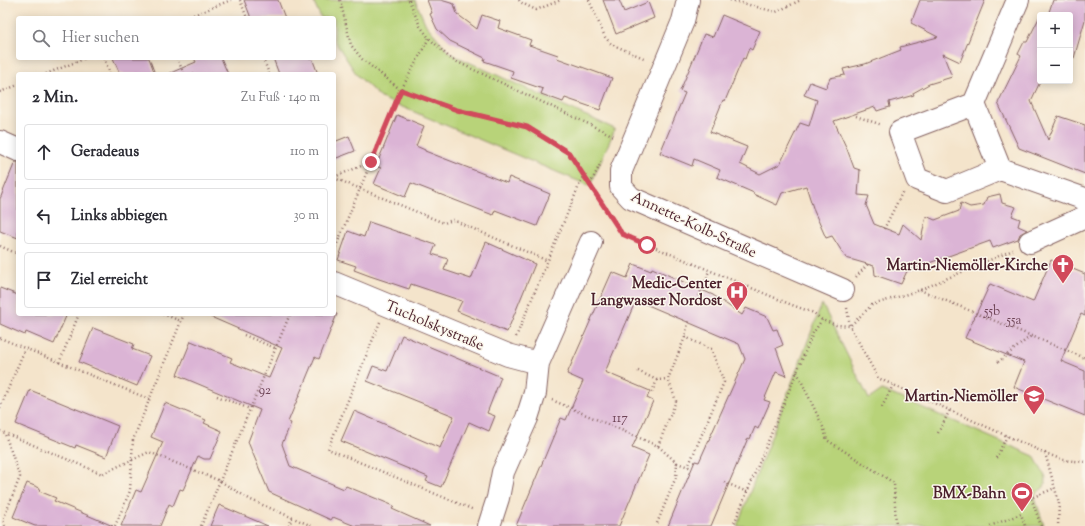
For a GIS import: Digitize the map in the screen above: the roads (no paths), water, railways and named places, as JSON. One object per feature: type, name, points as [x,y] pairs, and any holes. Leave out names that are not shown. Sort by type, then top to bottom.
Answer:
[{"type":"street","name":"Annette-Kolb-Straße","points":[[688,0],[683,21],[663,66],[621,171],[621,187],[631,198],[843,290]]},
{"type":"street","points":[[1000,169],[974,104],[1018,0]]},
{"type":"street","points":[[974,104],[900,132],[917,179],[947,191],[1000,169],[1085,199]]},
{"type":"street","points":[[0,142],[16,149]]},
{"type":"street","points":[[1030,242],[1085,217]]},
{"type":"street","points":[[491,522],[503,472],[527,418],[535,393],[538,363],[591,242]]},
{"type":"street","name":"Tucholskystraße","points":[[336,284],[508,355],[538,363]]},
{"type":"place","name":"Martin-Niemöller-Kirche","points":[[1063,284]]},
{"type":"place","name":"Medic-Center Langwasser Nordost","points":[[737,312]]},
{"type":"place","name":"Martin-Niemöller","points":[[1034,416]]},
{"type":"place","name":"BMX-Bahn","points":[[1022,512]]}]
